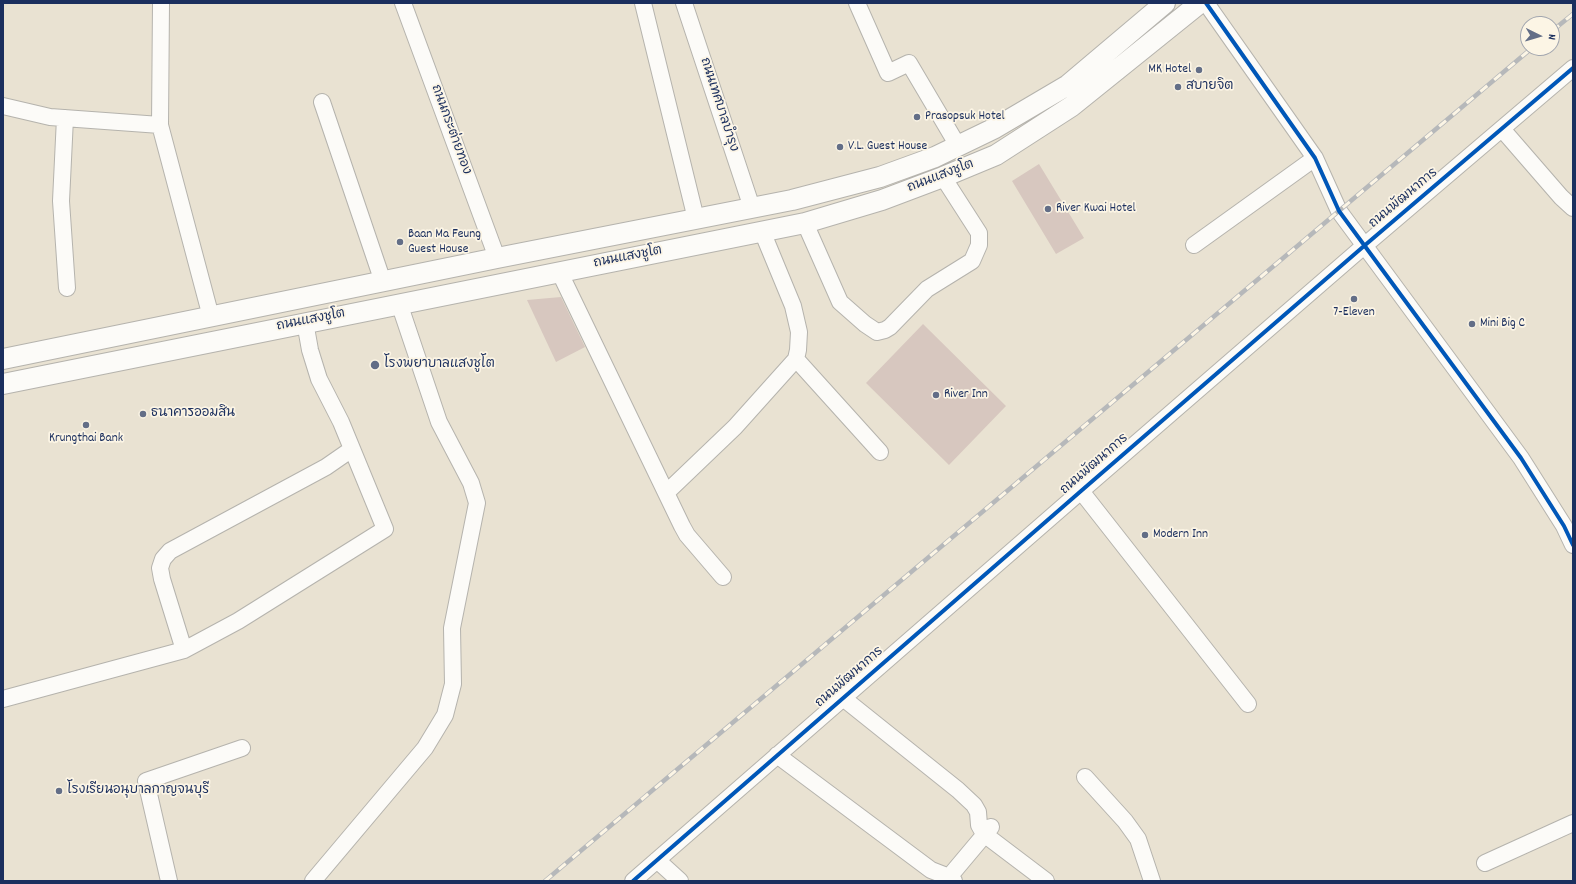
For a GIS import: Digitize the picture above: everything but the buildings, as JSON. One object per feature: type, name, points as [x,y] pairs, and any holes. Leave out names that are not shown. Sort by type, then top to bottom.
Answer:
[{"type":"main road","name":"ถนนแสงชูโต","points":[[3,359],[497,258],[792,200],[880,177],[935,157],[995,128],[1068,85],[1165,3]]},
{"type":"main road","name":"ถนนแสงชูโต","points":[[3,384],[399,303],[805,223],[882,200],[996,155],[1072,106],[1200,3]]},
{"type":"main road","points":[[935,157],[943,177]]},
{"type":"street","points":[[161,3],[160,126],[211,317]]},
{"type":"street","name":"ถนนกระต่ายทอง","points":[[402,3],[497,258]]},
{"type":"street","points":[[643,3],[696,219]]},
{"type":"street","name":"ถนนเทศบาลบำรุง","points":[[684,3],[752,208]]},
{"type":"street","points":[[856,3],[888,73],[909,63],[958,146]]},
{"type":"street","points":[[1206,3],[1315,158],[1339,211],[1569,521],[1573,545]]},
{"type":"street","name":"ถนนพัฒนาการ","points":[[633,881],[1364,246],[1573,68]]},
{"type":"street","points":[[322,102],[383,282]]},
{"type":"street","points":[[3,106],[50,117],[160,126]]},
{"type":"street","points":[[65,118],[61,201],[66,288]]},
{"type":"street","points":[[1502,129],[1561,197],[1573,208]]},
{"type":"street","points":[[1194,245],[1315,158]]},
{"type":"street","points":[[805,223],[840,302],[865,324],[877,332],[885,330],[890,327],[927,289],[972,261],[979,245],[979,233],[943,177]]},
{"type":"street","points":[[666,493],[735,427],[796,359],[799,332],[793,306],[762,231]]},
{"type":"street","points":[[559,272],[666,493],[688,535],[723,577]]},
{"type":"street","points":[[313,881],[426,748],[445,714],[453,684],[452,628],[477,503],[471,484],[439,422],[399,303]]},
{"type":"street","points":[[3,699],[184,650],[238,621],[385,530],[341,422],[319,379],[310,350],[305,322]]},
{"type":"street","points":[[796,359],[880,452]]},
{"type":"street","points":[[184,650],[162,579],[160,568],[163,559],[170,551],[326,467],[352,449]]},
{"type":"street","points":[[1081,491],[1248,704]]},
{"type":"street","points":[[843,698],[958,790],[974,805],[978,812],[979,825],[1046,881]]},
{"type":"street","points":[[169,881],[146,781],[242,748]]},
{"type":"street","points":[[777,755],[926,876],[951,879],[987,831]]},
{"type":"street","points":[[1085,777],[1125,821],[1138,839],[1147,878]]},
{"type":"street","points":[[1485,863],[1573,823]]},
{"type":"street","points":[[658,860],[680,881]]},
{"type":"railway","points":[[1560,25],[1573,14]]},
{"type":"railway","points":[[545,881],[1523,56]]},
{"type":"cycle path","points":[[1206,3],[1315,158],[1339,211],[1521,458],[1564,526],[1573,545]]},
{"type":"cycle path","points":[[633,881],[1364,246],[1573,68]]},
{"type":"place","name":"MK Hotel","points":[[1199,70]]},
{"type":"place","name":"สบายจิต","points":[[1178,87]]},
{"type":"place","name":"Prasopsuk Hotel","points":[[917,117]]},
{"type":"place","name":"V.L. Guest House","points":[[840,147]]},
{"type":"place","name":"River Kwai Hotel","points":[[1048,209]]},
{"type":"place","name":"Baan Ma Feung Guest House","points":[[400,242]]},
{"type":"place","name":"7-Eleven","points":[[1354,299]]},
{"type":"place","name":"Mini Big C","points":[[1472,324]]},
{"type":"place","name":"โรงพยาบาลแสงชูโต","points":[[375,365]]},
{"type":"place","name":"River Inn","points":[[936,395]]},
{"type":"place","name":"ธนาคารออมสิน","points":[[143,414]]},
{"type":"place","name":"Krungthai Bank","points":[[86,425]]},
{"type":"place","name":"Modern Inn","points":[[1145,535]]},
{"type":"place","name":"โรงเรียนอนุบาลกาญจนบุรี","points":[[59,791]]}]
